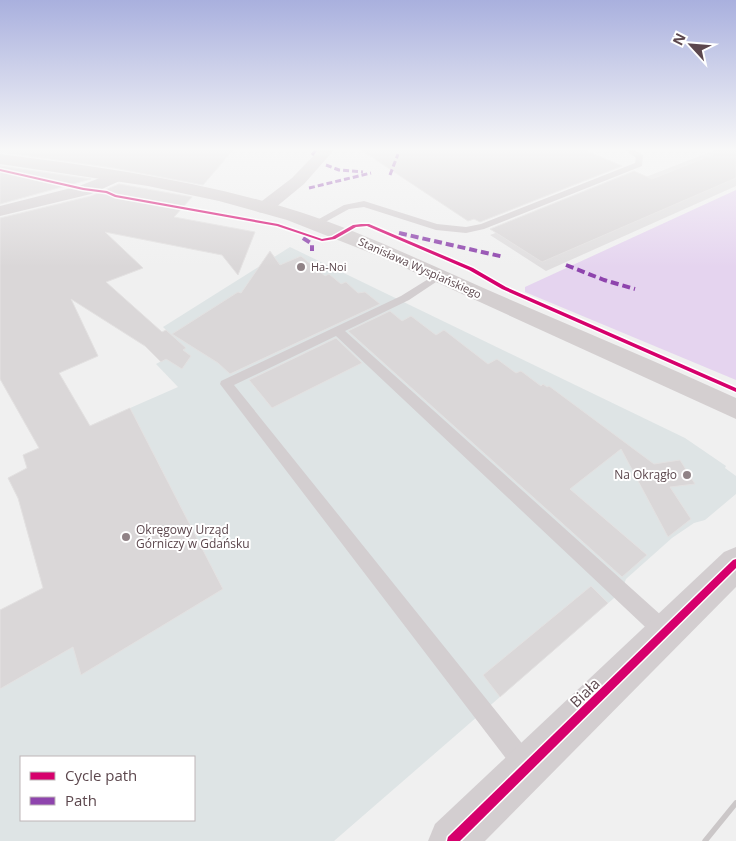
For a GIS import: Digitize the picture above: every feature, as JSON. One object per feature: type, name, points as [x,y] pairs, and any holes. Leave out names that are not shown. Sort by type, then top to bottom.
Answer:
[{"type":"main road","name":"Stanisława Wyspiańskiego","points":[[187,189],[264,208],[315,224],[438,276],[736,410]]},
{"type":"street","points":[[0,212],[87,189]]},
{"type":"street","points":[[264,208],[288,189]]},
{"type":"street","name":"Biała","points":[[452,841],[736,563]]},
{"type":"lane","points":[[315,224],[347,208],[364,204],[436,227],[466,230],[484,226],[576,189]]},
{"type":"lane","points":[[438,276],[406,298],[226,384],[527,767]]},
{"type":"lane","points":[[338,331],[665,632]]},
{"type":"shaded area","points":[[614,189],[729,189],[546,271],[490,235]]},
{"type":"shaded area","points":[[736,190],[736,380],[525,292],[525,287]]},
{"type":"shaded area","points":[[290,247],[685,438],[726,466],[725,468],[736,476],[736,494],[705,520],[694,523],[672,538],[626,579],[621,592],[334,841],[0,841],[0,610],[43,588],[24,520],[40,512],[23,509],[8,478],[28,470],[23,455],[178,387],[156,364],[185,348],[163,327]]},
{"type":"building","points":[[0,189],[54,189],[0,204]]},
{"type":"building","points":[[107,189],[148,189],[192,197],[174,217],[255,232],[238,275],[222,255],[105,232],[143,268],[106,282],[162,332],[166,330],[186,348],[183,350],[191,356],[182,369],[166,359],[161,362],[145,346],[71,299],[98,356],[59,373],[90,426],[130,408],[223,589],[81,675],[73,647],[0,689],[0,610],[43,588],[18,498],[8,478],[27,468],[23,455],[39,448],[0,379],[0,218],[91,196]]},
{"type":"building","points":[[420,189],[563,189],[480,222],[474,219],[468,221]]},
{"type":"building","points":[[589,189],[710,189],[542,262],[490,229]]},
{"type":"building","points":[[270,251],[280,265],[301,256],[325,276],[329,274],[341,284],[346,282],[358,293],[365,292],[380,304],[230,374],[218,363],[172,334],[238,292],[241,293]]},
{"type":"building","points":[[390,311],[402,321],[411,316],[436,335],[444,330],[488,364],[497,359],[516,373],[521,371],[541,386],[543,384],[547,387],[549,386],[654,464],[680,460],[695,484],[670,487],[691,519],[668,537],[621,449],[570,489],[647,555],[622,577],[348,331]]},
{"type":"building","points":[[336,338],[362,363],[272,408],[249,380]]},
{"type":"building","points":[[591,586],[608,603],[500,697],[483,675]]},
{"type":"railway","points":[[705,841],[736,803]]},
{"type":"marked path","points":[[399,233],[504,257]]},
{"type":"marked path","points":[[303,238],[312,244],[312,251]]},
{"type":"marked path","points":[[566,265],[604,280],[635,289]]},
{"type":"cycle path","points":[[90,189],[107,192],[115,196],[278,225],[322,240],[333,238],[354,226],[368,225],[471,269],[504,288],[736,390]]},
{"type":"cycle path","points":[[452,841],[736,563]]},
{"type":"place","name":"Ha-Noi","points":[[301,267]]},
{"type":"place","name":"Na Okrągło","points":[[687,475]]},
{"type":"place","name":"Okręgowy Urząd Górniczy w Gdańsku","points":[[126,537]]}]
